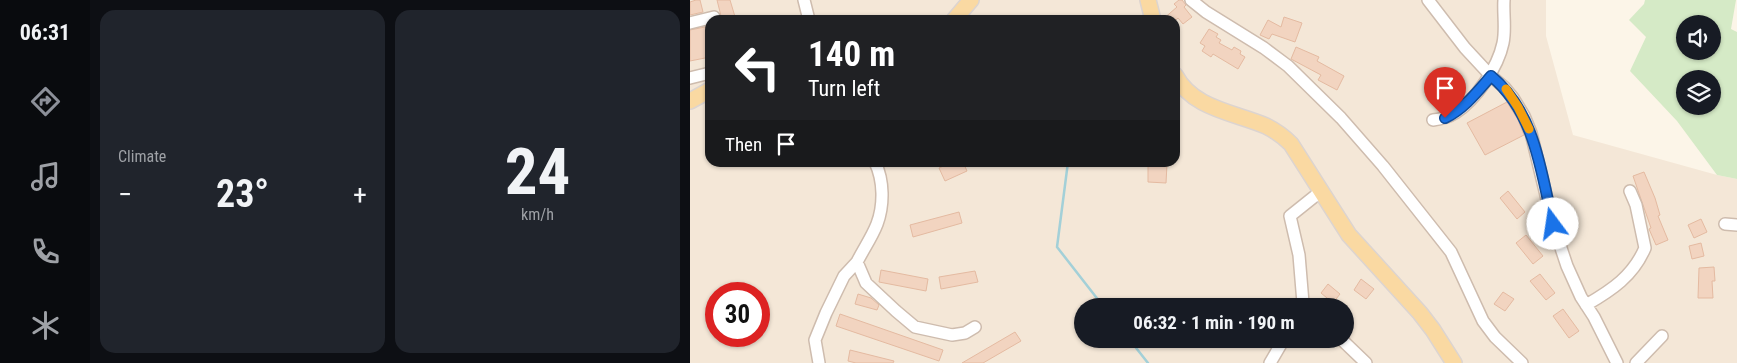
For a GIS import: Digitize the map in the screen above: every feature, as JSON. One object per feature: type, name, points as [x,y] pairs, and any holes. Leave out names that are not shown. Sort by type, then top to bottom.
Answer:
[{"type":"main road","points":[[958,15],[971,0]]},
{"type":"main road","points":[[1148,0],[1152,15]]},
{"type":"main road","points":[[1180,83],[1184,89],[1206,104],[1267,127],[1282,135],[1292,144],[1348,235],[1420,313],[1434,330],[1454,363]]},
{"type":"main road","points":[[690,100],[705,92]]},
{"type":"street","points":[[804,0],[808,15]]},
{"type":"street","points":[[1191,0],[1288,66],[1341,118],[1383,166],[1451,252],[1483,321],[1522,363]]},
{"type":"street","points":[[1428,0],[1465,48],[1513,98],[1531,133],[1559,244],[1580,297],[1594,316],[1617,363]]},
{"type":"street","points":[[1433,120],[1445,118],[1455,113],[1466,104],[1491,76],[1504,41],[1504,0]]},
{"type":"street","points":[[690,24],[705,20]]},
{"type":"street","points":[[690,78],[705,74]]},
{"type":"street","points":[[819,363],[815,340],[826,313],[844,276],[857,262],[877,224],[882,192],[877,167]]},
{"type":"street","points":[[1586,305],[1611,291],[1632,270],[1645,248],[1636,205],[1630,191]]},
{"type":"street","points":[[1302,298],[1299,255],[1290,216],[1320,192]]},
{"type":"street","points":[[1725,224],[1737,225]]},
{"type":"street","points":[[857,262],[866,283],[915,327],[952,335],[965,333],[975,326]]},
{"type":"street","points":[[1636,363],[1662,336]]},
{"type":"street","points":[[1270,363],[1279,348]]},
{"type":"street","points":[[1350,348],[1366,363]]},
{"type":"shaded area","points":[[690,0],[1546,0],[1546,36],[1573,135],[1737,179],[1737,363],[690,363]]},
{"type":"green space","points":[[1645,0],[1736,0],[1731,29],[1737,32],[1737,179],[1717,175],[1677,121],[1630,71],[1646,37],[1629,20],[1644,4]]},
{"type":"building","points":[[700,0],[703,12],[690,15],[690,2]]},
{"type":"building","points":[[717,0],[730,0],[734,15],[721,15]]},
{"type":"building","points":[[1182,0],[1186,5],[1184,7],[1192,17],[1183,24],[1180,20],[1180,15],[1168,15],[1177,7],[1174,4]]},
{"type":"building","points":[[1284,17],[1302,23],[1295,42],[1272,34],[1269,39],[1260,35],[1268,20],[1281,27]]},
{"type":"building","points":[[705,27],[705,58],[690,61],[690,30]]},
{"type":"building","points":[[1209,29],[1218,34],[1216,37],[1221,40],[1219,43],[1232,50],[1234,47],[1241,51],[1240,54],[1245,57],[1238,69],[1213,54],[1211,57],[1202,51],[1205,46],[1200,43]]},
{"type":"building","points":[[1296,47],[1319,57],[1317,61],[1344,76],[1337,90],[1318,80],[1321,75],[1291,59]]},
{"type":"building","points":[[1507,102],[1518,120],[1524,135],[1485,155],[1467,123]]},
{"type":"building","points":[[965,167],[967,171],[945,181],[939,168]]},
{"type":"building","points":[[1148,167],[1167,167],[1166,183],[1148,182]]},
{"type":"building","points":[[1644,172],[1655,198],[1660,215],[1658,216],[1668,240],[1656,245],[1649,229],[1651,228],[1633,176]]},
{"type":"building","points":[[1508,191],[1525,212],[1517,219],[1500,198]]},
{"type":"building","points":[[959,212],[962,223],[913,237],[910,225]]},
{"type":"building","points":[[1701,219],[1707,232],[1694,238],[1688,225]]},
{"type":"building","points":[[1526,235],[1543,256],[1533,264],[1516,243]]},
{"type":"building","points":[[1701,243],[1704,256],[1692,259],[1689,246]]},
{"type":"building","points":[[1714,267],[1715,281],[1712,281],[1713,298],[1698,298],[1699,268]]},
{"type":"building","points":[[881,270],[928,279],[926,291],[879,282]]},
{"type":"building","points":[[975,271],[978,282],[941,289],[939,277]]},
{"type":"building","points":[[1540,274],[1555,293],[1546,300],[1530,281]]},
{"type":"building","points":[[1361,279],[1374,289],[1366,299],[1354,290]]},
{"type":"building","points":[[1328,284],[1340,294],[1337,298],[1327,298],[1321,293]]},
{"type":"building","points":[[1503,292],[1514,299],[1505,311],[1494,304]]},
{"type":"building","points":[[858,294],[871,298],[879,305],[877,310],[855,304]]},
{"type":"building","points":[[1563,309],[1579,331],[1569,338],[1553,316]]},
{"type":"building","points":[[840,314],[943,350],[939,361],[836,326]]},
{"type":"building","points":[[1015,332],[1021,341],[983,363],[962,363]]},
{"type":"building","points":[[850,350],[894,361],[893,363],[856,363],[848,361]]},
{"type":"waterway","points":[[1067,167],[1057,247],[1097,298]]},
{"type":"waterway","points":[[1136,348],[1148,363]]},
{"type":"slow traffic","points":[[1506,89],[1524,116],[1529,129]]},
{"type":"route","points":[[1445,118],[1466,104],[1491,76],[1504,87],[1524,116],[1531,133],[1553,224]]}]
